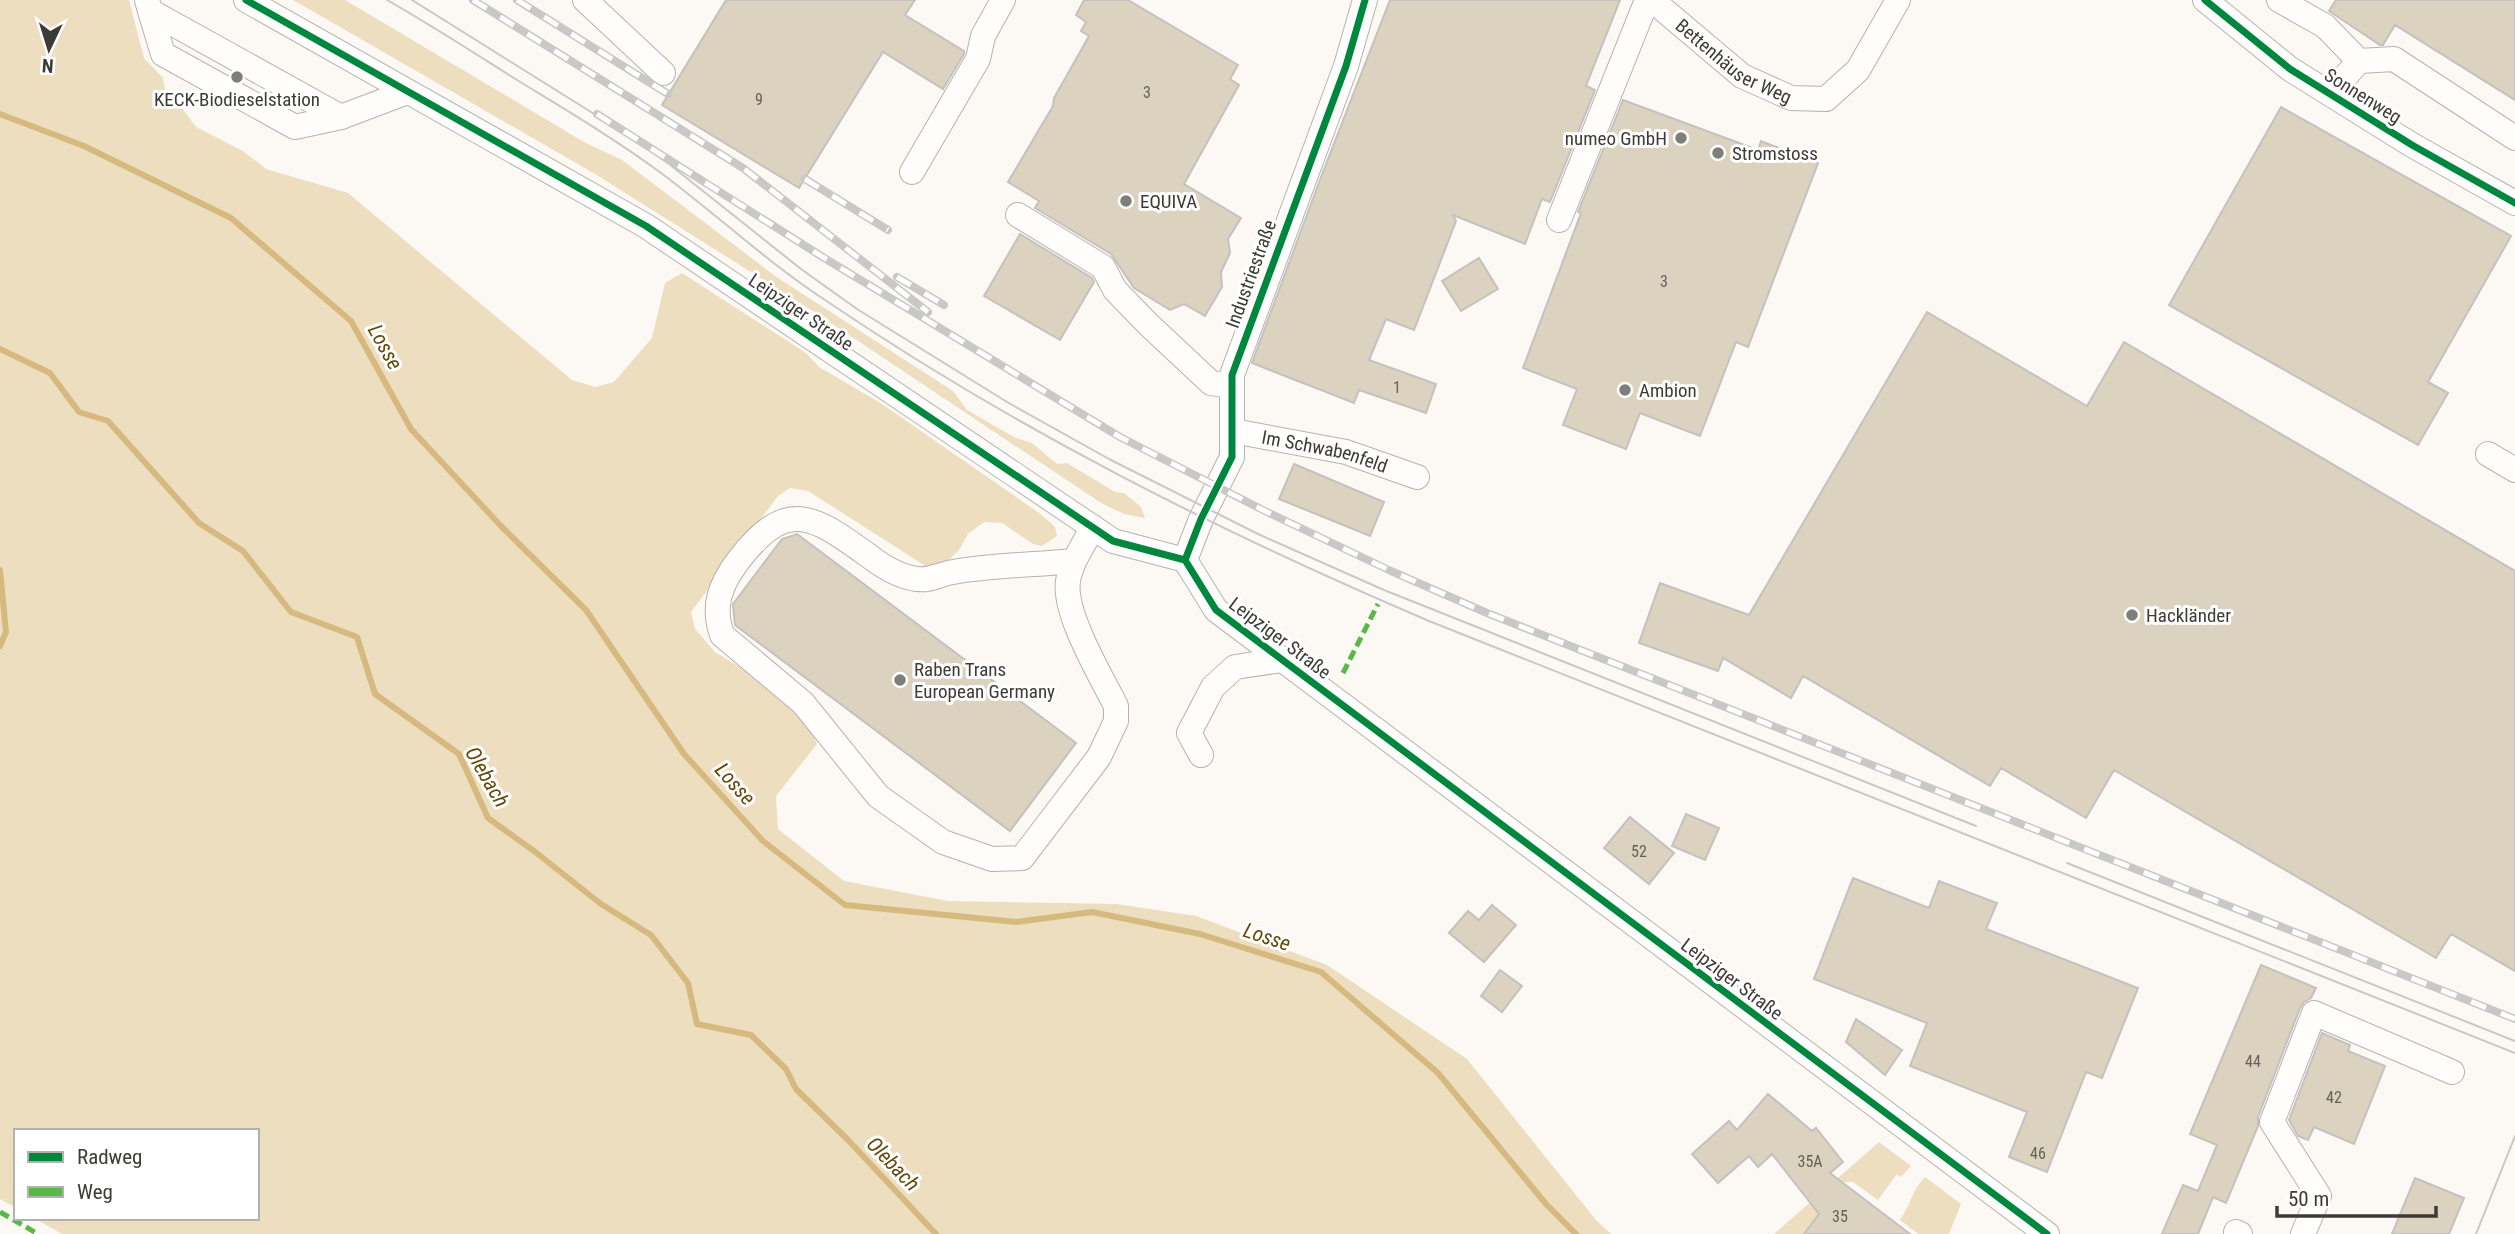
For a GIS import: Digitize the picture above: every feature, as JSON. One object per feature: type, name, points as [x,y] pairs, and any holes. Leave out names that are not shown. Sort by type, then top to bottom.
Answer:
[{"type":"street","name":"Leipziger Straße","points":[[246,0],[646,226],[1113,541],[1185,560],[1216,610],[2047,1234]]},
{"type":"street","points":[[585,0],[663,73]]},
{"type":"street","points":[[912,172],[978,60],[983,36],[1003,0]]},
{"type":"street","name":"Industriestraße","points":[[1185,560],[1201,519],[1232,457],[1232,374],[1346,66],[1365,0]]},
{"type":"street","points":[[1559,220],[1650,0]]},
{"type":"street","name":"Bettenhäuser Weg","points":[[1650,0],[1742,76],[1791,98],[1826,99],[1858,70],[1898,0]]},
{"type":"street","name":"Sonnenweg","points":[[2205,0],[2290,69],[2412,145],[2513,198]]},
{"type":"street","points":[[2279,0],[2325,26],[2359,61]]},
{"type":"street","points":[[149,6],[341,117],[407,92]]},
{"type":"street","points":[[2337,86],[2359,61],[2394,60],[2515,138]]},
{"type":"street","points":[[1018,215],[1103,267],[1115,290],[1147,324],[1211,383],[1232,386]]},
{"type":"street","name":"Im Schwabenfeld","points":[[1233,430],[1346,452],[1417,477]]},
{"type":"street","points":[[2488,454],[2515,470]]},
{"type":"street","points":[[1074,561],[950,572],[930,579],[915,579],[884,567],[836,533],[801,517],[773,524],[747,549],[727,575],[716,601],[717,620],[722,635],[803,703],[878,796],[943,842],[992,859],[1021,858],[1099,757],[1116,721],[1116,706],[1073,617],[1067,594],[1068,578],[1074,561],[1093,527]]},
{"type":"street","points":[[1201,755],[1189,733],[1213,687],[1235,667],[1282,660]]},
{"type":"street","points":[[2303,1234],[2319,1196],[2273,1122],[2314,1013],[2452,1072]]},
{"type":"shaded area","points":[[0,0],[129,0],[144,58],[163,78],[166,95],[175,99],[196,127],[243,151],[266,169],[348,193],[572,380],[595,387],[614,382],[652,338],[665,283],[682,273],[806,353],[819,367],[882,404],[1042,515],[1055,527],[1057,536],[1042,546],[1033,544],[1002,523],[984,522],[968,534],[959,550],[945,564],[927,567],[808,491],[790,488],[778,496],[691,612],[695,629],[715,652],[761,680],[808,723],[817,744],[776,796],[778,829],[844,881],[948,901],[1117,904],[1196,916],[1327,965],[1467,1059],[1596,1220],[1611,1234],[62,1234],[38,1220],[259,1220],[259,1129],[14,1129],[14,1207],[0,1199]]},
{"type":"shaded area","points":[[293,0],[345,0],[584,142],[622,160],[778,278],[953,391],[967,410],[1014,437],[1032,443],[1057,464],[1067,463],[1115,492],[1124,493],[1141,507],[1145,518],[1124,514],[1101,503],[816,313],[595,174]]},
{"type":"shaded area","points":[[1879,1142],[1911,1166],[1901,1177],[1897,1174],[1878,1200],[1853,1182],[1843,1182],[1809,1229],[1815,1234],[1774,1234]]},
{"type":"shaded area","points":[[1925,1177],[1961,1204],[1949,1234],[1918,1234],[1900,1220],[1916,1188]]},
{"type":"building","points":[[726,0],[915,0],[905,15],[964,51],[964,54],[943,89],[883,52],[799,188],[662,105]]},
{"type":"building","points":[[1084,0],[1128,0],[1238,65],[1230,79],[1239,85],[1184,184],[1241,218],[1228,239],[1230,253],[1221,272],[1222,287],[1205,316],[1184,304],[1170,310],[1134,288],[1111,254],[1035,208],[1039,201],[1008,182],[1053,106],[1054,98],[1089,36],[1081,31],[1086,22],[1076,15]]},
{"type":"building","points":[[1390,0],[1620,0],[1586,86],[1595,90],[1550,202],[1542,199],[1525,244],[1453,215],[1456,221],[1414,330],[1386,319],[1369,360],[1436,384],[1426,413],[1359,390],[1354,403],[1252,363]]},
{"type":"building","points":[[2336,0],[2515,0],[2515,100],[2395,25],[2383,45],[2380,45],[2329,11]]},
{"type":"building","points":[[1623,100],[1758,150],[1761,141],[1818,163],[1748,347],[1736,342],[1700,436],[1640,413],[1626,449],[1563,425],[1577,389],[1523,368],[1581,213],[1578,212]]},
{"type":"building","points":[[2281,107],[2511,236],[2428,382],[2448,393],[2418,445],[2169,305]]},
{"type":"building","points":[[1020,234],[1092,278],[1094,282],[1060,340],[984,296]]},
{"type":"building","points":[[1479,258],[1498,289],[1461,311],[1442,281]]},
{"type":"building","name":"Hackländer","points":[[1927,312],[2087,406],[2124,342],[2515,571],[2515,971],[2451,934],[2436,958],[2114,770],[2086,818],[2001,768],[1990,786],[1803,676],[1791,698],[1723,658],[1718,671],[1639,643],[1660,583],[1749,615]]},
{"type":"building","points":[[1294,464],[1384,502],[1370,536],[1279,499]]},
{"type":"building","name":"Raben Trans European Germany","points":[[797,534],[1076,743],[1010,831],[735,625],[733,604],[782,539]]},
{"type":"building","points":[[1686,814],[1719,828],[1705,860],[1672,846]]},
{"type":"building","points":[[1630,817],[1674,853],[1649,884],[1604,848]]},
{"type":"building","points":[[1853,878],[1929,908],[1939,881],[1997,903],[1986,929],[2138,988],[2102,1078],[2086,1072],[2047,1172],[2009,1157],[2027,1112],[1910,1066],[1927,1023],[1814,979]]},
{"type":"building","points":[[1492,905],[1516,925],[1484,962],[1449,933],[1468,911],[1479,920]]},
{"type":"building","points":[[2261,965],[2316,988],[2311,998],[2300,1008],[2258,1117],[2258,1126],[2226,1203],[2213,1197],[2198,1234],[2162,1234],[2183,1185],[2198,1191],[2217,1145],[2190,1134]]},
{"type":"building","points":[[1500,970],[1522,986],[1502,1012],[1481,996]]},
{"type":"building","points":[[1856,1019],[1902,1050],[1885,1075],[1846,1042]]},
{"type":"building","points":[[2322,1033],[2350,1045],[2348,1051],[2385,1066],[2354,1144],[2314,1127],[2308,1140],[2298,1136],[2289,1120]]},
{"type":"building","points":[[1768,1094],[1812,1131],[1816,1128],[1843,1162],[1830,1173],[1910,1234],[1804,1234],[1819,1214],[1772,1154],[1758,1167],[1749,1156],[1718,1183],[1692,1154],[1729,1121],[1737,1130]]},
{"type":"building","points":[[2415,1178],[2464,1198],[2449,1234],[2392,1234]]},
{"type":"waterway","name":"Losse","points":[[0,114],[84,146],[231,218],[351,321],[411,429],[500,525],[586,610],[684,754],[763,841],[845,905],[1016,922],[1092,912],[1200,934],[1321,972],[1438,1073],[1546,1204],[1576,1234]]},
{"type":"waterway","name":"Olebach","points":[[0,349],[50,373],[79,412],[108,421],[199,523],[243,551],[291,612],[357,637],[375,694],[459,754],[488,818],[601,904],[651,935],[688,983],[697,1024],[751,1035],[786,1069],[796,1089],[936,1234]]},
{"type":"waterway","points":[[0,570],[6,632],[0,646]]},
{"type":"tram line","points":[[387,0],[626,148],[804,285],[897,347],[1044,435],[1195,514],[1429,621],[2515,1053]]},
{"type":"tram line","points":[[412,0],[631,137],[857,309],[1007,402],[1109,459],[1258,534],[1384,590],[1976,826]]},
{"type":"tram line","points":[[2067,863],[2515,1041]]},
{"type":"tram line","points":[[2476,1234],[2515,1136]]},
{"type":"railway","points":[[473,0],[743,168],[928,312]]},
{"type":"railway","points":[[517,0],[668,94]]},
{"type":"railway","points":[[597,114],[821,256],[1120,437],[1391,571],[1487,613],[2515,1019]]},
{"type":"railway","points":[[805,179],[888,230]]},
{"type":"railway","points":[[897,277],[944,305]]},
{"type":"marked path","points":[[1343,673],[1378,604]]},
{"type":"marked path","points":[[0,1212],[38,1234]]},
{"type":"cycle path","points":[[246,0],[646,226],[1113,541],[1185,560],[1216,610],[2047,1234]]},
{"type":"cycle path","points":[[1185,560],[1201,519],[1232,457],[1232,375],[1346,66],[1365,0]]},
{"type":"cycle path","points":[[2205,0],[2290,69],[2412,145],[2515,203]]},
{"type":"place","name":"KECK-Biodieselstation","points":[[237,77]]},
{"type":"place","name":"numeo GmbH","points":[[1681,138]]},
{"type":"place","name":"Stromstoss","points":[[1718,153]]},
{"type":"place","name":"EQUIVA","points":[[1126,201]]},
{"type":"place","name":"Ambion","points":[[1625,390]]},
{"type":"place","name":"Hackländer","points":[[2132,615]]},
{"type":"place","name":"Raben Trans European Germany","points":[[900,680]]}]
